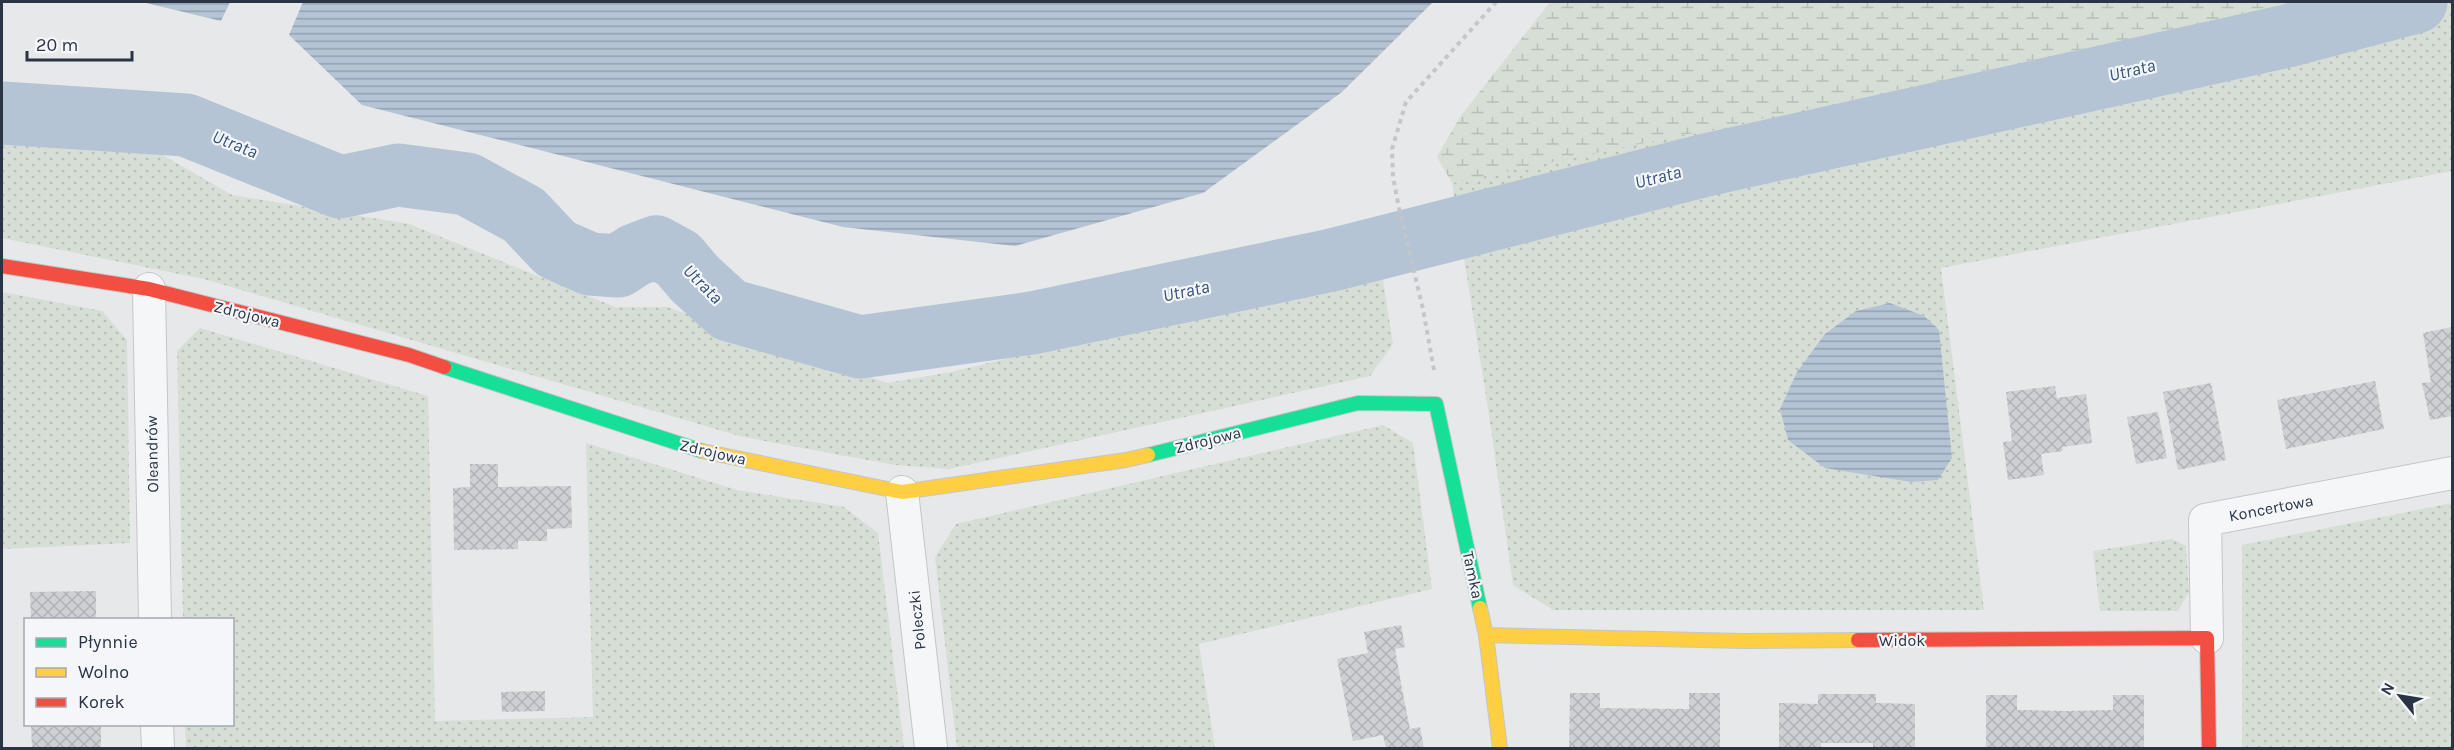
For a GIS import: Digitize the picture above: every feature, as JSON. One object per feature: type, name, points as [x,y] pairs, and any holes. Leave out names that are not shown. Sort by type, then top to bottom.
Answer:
[{"type":"street","name":"Zdrojowa","points":[[2,266],[149,289],[410,355],[693,449],[902,492],[1126,460],[1358,403],[1436,404]]},
{"type":"street","name":"Oleandrów","points":[[149,289],[155,618]]},
{"type":"street","name":"Tamka","points":[[1436,404],[1486,635],[1500,748]]},
{"type":"street","name":"Koncertowa","points":[[2207,638],[2205,520],[2452,473]]},
{"type":"street","name":"Poleczki","points":[[902,492],[931,748]]},
{"type":"street","name":"Widok","points":[[1486,635],[1745,641],[2207,638]]},
{"type":"street","points":[[2207,638],[2209,748]]},
{"type":"street","points":[[157,726],[158,748]]},
{"type":"path","points":[[1436,404],[1433,364],[1393,177],[1392,149],[1406,102],[1497,2]]},
{"type":"green space","points":[[1550,2],[2296,2],[1823,106],[1452,183],[1437,157],[1460,117]]},
{"type":"green space","points":[[2295,2],[2452,2],[2452,171],[1941,268],[1984,610],[1553,610],[1513,585],[1452,183]]},
{"type":"green space","points":[[2,133],[145,145],[232,195],[409,224],[615,307],[667,307],[887,383],[951,372],[1381,268],[1393,344],[1370,376],[949,469],[895,465],[743,437],[204,279],[2,238]]},
{"type":"green space","points":[[2,292],[102,311],[127,340],[130,543],[2,549]]},
{"type":"green space","points":[[200,328],[428,396],[435,721],[593,717],[586,443],[737,490],[844,507],[878,533],[904,748],[186,748],[185,726],[234,726],[234,618],[183,618],[177,351]]},
{"type":"green space","points":[[1383,425],[1413,443],[1432,589],[1199,644],[1215,748],[957,748],[935,557],[956,524]]},
{"type":"green space","points":[[2452,503],[2452,748],[2242,748],[2242,545]]},
{"type":"green space","points":[[2172,539],[2186,546],[2189,592],[2178,611],[2100,611],[2093,551]]},
{"type":"water","points":[[142,2],[230,2],[221,21]]},
{"type":"water","points":[[303,2],[1433,2],[1342,92],[1203,193],[1015,246],[843,227],[362,105],[289,35]]},
{"type":"water","points":[[1890,303],[1924,316],[1939,330],[1952,458],[1938,480],[1911,482],[1825,468],[1788,440],[1780,409],[1797,372],[1825,334],[1856,311]]},
{"type":"building","points":[[2452,327],[2452,416],[2430,420],[2422,383],[2431,382],[2423,333]]},
{"type":"building","points":[[2375,381],[2384,429],[2286,449],[2277,400]]},
{"type":"building","points":[[2211,383],[2226,460],[2178,470],[2163,392]]},
{"type":"building","points":[[2055,386],[2057,398],[2086,394],[2092,443],[2062,447],[2063,451],[2041,454],[2044,475],[2008,480],[2003,442],[2012,441],[2006,392]]},
{"type":"building","points":[[2158,412],[2167,458],[2136,464],[2127,417]]},
{"type":"building","points":[[470,464],[498,464],[498,487],[571,486],[572,528],[547,529],[547,541],[518,541],[518,549],[454,550],[453,488],[470,487]]},
{"type":"building","points":[[96,591],[96,618],[31,618],[30,592]]},
{"type":"building","points":[[1401,625],[1405,647],[1395,649],[1402,689],[1410,729],[1420,727],[1424,748],[1386,748],[1383,735],[1353,741],[1337,659],[1368,653],[1364,632]]},
{"type":"building","points":[[545,691],[545,711],[502,712],[501,692]]},
{"type":"building","points":[[1570,693],[1600,693],[1600,708],[1689,709],[1689,693],[1720,693],[1720,748],[1569,748]]},
{"type":"building","points":[[1818,694],[1876,694],[1876,703],[1915,704],[1915,748],[1873,748],[1873,743],[1821,743],[1821,748],[1779,748],[1779,703],[1818,704]]},
{"type":"building","points":[[1986,695],[2017,695],[2017,710],[2065,711],[2113,710],[2113,695],[2144,695],[2144,748],[1986,748]]},
{"type":"building","points":[[31,726],[101,726],[101,748],[32,748]]},
{"type":"waterway","name":"Utrata","points":[[2,113],[186,125],[340,187],[398,175],[467,184],[524,215],[556,249],[590,264],[618,266],[635,255],[656,247],[678,259],[695,279],[729,310],[860,347],[1032,323],[1332,260],[1706,165],[2287,36],[2416,2]]},
{"type":"traffic: fast","points":[[444,367],[702,451]]},
{"type":"traffic: fast","points":[[1148,455],[1358,403],[1436,404],[1480,608]]},
{"type":"traffic: slow","points":[[702,451],[902,492],[1148,455]]},
{"type":"traffic: slow","points":[[1480,608],[1486,635],[1500,748]]},
{"type":"traffic: slow","points":[[1486,635],[1745,641],[1858,640]]},
{"type":"traffic: jam","points":[[2,266],[149,289],[409,355],[444,367]]},
{"type":"traffic: jam","points":[[1858,640],[2207,638],[2209,748]]}]
